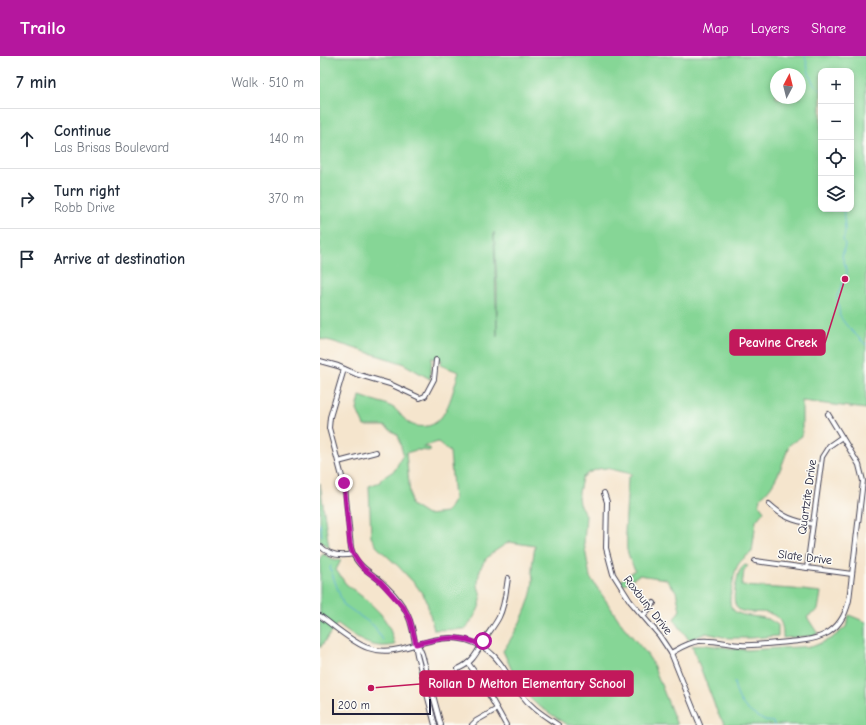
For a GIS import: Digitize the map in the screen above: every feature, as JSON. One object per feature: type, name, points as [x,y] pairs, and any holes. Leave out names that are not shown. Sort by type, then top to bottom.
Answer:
[{"type":"street","points":[[320,361],[390,384],[416,397],[422,398],[425,396],[433,382],[436,360]]},
{"type":"street","points":[[344,369],[329,421],[330,431],[345,488],[353,554],[363,568],[380,581],[404,608],[410,620],[417,655],[435,724]]},
{"type":"street","points":[[671,653],[688,644],[698,641],[749,646],[820,638],[835,628],[843,618],[849,600],[863,481],[859,465],[828,414]]},
{"type":"street","name":"Quartzite Drive","points":[[807,568],[822,457],[829,446],[842,437]]},
{"type":"street","points":[[338,462],[376,452]]},
{"type":"street","name":"Roxbury Drive","points":[[604,493],[607,502],[605,537],[609,562],[615,578],[621,589],[662,639],[671,653],[700,725]]},
{"type":"street","points":[[769,504],[790,519],[813,524]]},
{"type":"street","points":[[320,546],[327,552],[336,555],[345,556],[353,554]]},
{"type":"street","name":"Slate Drive","points":[[755,561],[852,574]]},
{"type":"street","points":[[458,669],[468,663],[476,655],[501,613],[508,578]]},
{"type":"street","points":[[643,616],[654,603]]},
{"type":"street","points":[[320,616],[358,643],[368,648],[388,651],[449,637],[465,639],[481,645],[499,660],[516,688],[526,701],[558,725]]},
{"type":"street","points":[[416,644],[422,654],[441,724],[429,725]]},
{"type":"street","points":[[468,663],[482,682],[506,725]]},
{"type":"street","points":[[472,725],[476,720],[497,709]]},
{"type":"green space","points":[[320,56],[866,56],[866,409],[802,401],[802,436],[789,445],[775,481],[760,498],[759,504],[764,511],[756,521],[752,552],[738,564],[730,596],[733,610],[742,615],[768,619],[778,625],[778,636],[728,638],[706,633],[689,640],[674,619],[680,610],[676,591],[666,579],[639,575],[623,585],[620,581],[635,570],[627,550],[627,539],[625,533],[628,478],[632,474],[606,468],[588,473],[582,478],[578,497],[579,504],[586,515],[584,543],[590,577],[623,626],[652,662],[677,725],[567,725],[536,704],[520,688],[503,651],[518,626],[530,598],[533,580],[532,568],[535,546],[509,542],[490,555],[480,570],[478,586],[481,602],[466,629],[434,630],[426,599],[416,585],[377,547],[371,537],[369,486],[380,482],[381,479],[395,470],[403,454],[398,435],[384,426],[364,426],[357,410],[360,396],[392,407],[410,424],[424,427],[433,424],[440,419],[450,402],[459,372],[440,365],[442,360],[432,358],[430,379],[402,363],[320,339]],"holes":[[[494,232],[497,284],[497,336]],[[438,442],[450,452],[454,499],[446,513],[427,515],[411,505],[406,453],[416,450],[430,451],[430,448],[422,447]]]},
{"type":"green space","points":[[320,483],[329,548],[320,541]]},
{"type":"green space","points":[[323,554],[333,559],[341,560],[336,570],[346,584],[369,602],[380,613],[389,626],[395,645],[378,646],[364,642],[337,624],[320,648],[320,558]]},
{"type":"green space","points":[[745,565],[748,566],[744,570],[742,586],[821,592],[818,610],[807,617],[818,634],[783,638],[781,623],[775,616],[767,613],[742,611],[737,607],[734,599],[736,584],[740,571]]},
{"type":"green space","points":[[849,615],[866,622],[866,725],[725,725],[718,714],[692,646],[706,645],[747,650],[814,646],[832,638],[846,627]]},
{"type":"waterway","points":[[805,56],[811,80],[818,88]]},
{"type":"waterway","points":[[844,212],[845,232],[843,240],[845,244],[842,256],[847,271],[846,277],[837,296],[840,317],[866,345]]},
{"type":"waterway","points":[[320,523],[322,536]]},
{"type":"waterway","points":[[331,566],[330,568],[343,604],[374,626],[383,640]]},
{"type":"waterway","points":[[734,682],[737,695],[743,705],[757,717],[764,721],[773,722],[774,725]]},
{"type":"place","name":"Peavine Creek","points":[[845,279]]},
{"type":"place","name":"Rollan D Melton Elementary School","points":[[371,688]]},
{"type":"route","points":[[344,483],[350,544],[353,554],[363,568],[380,581],[407,612],[416,644],[449,637],[465,639],[481,645],[483,641]]}]
